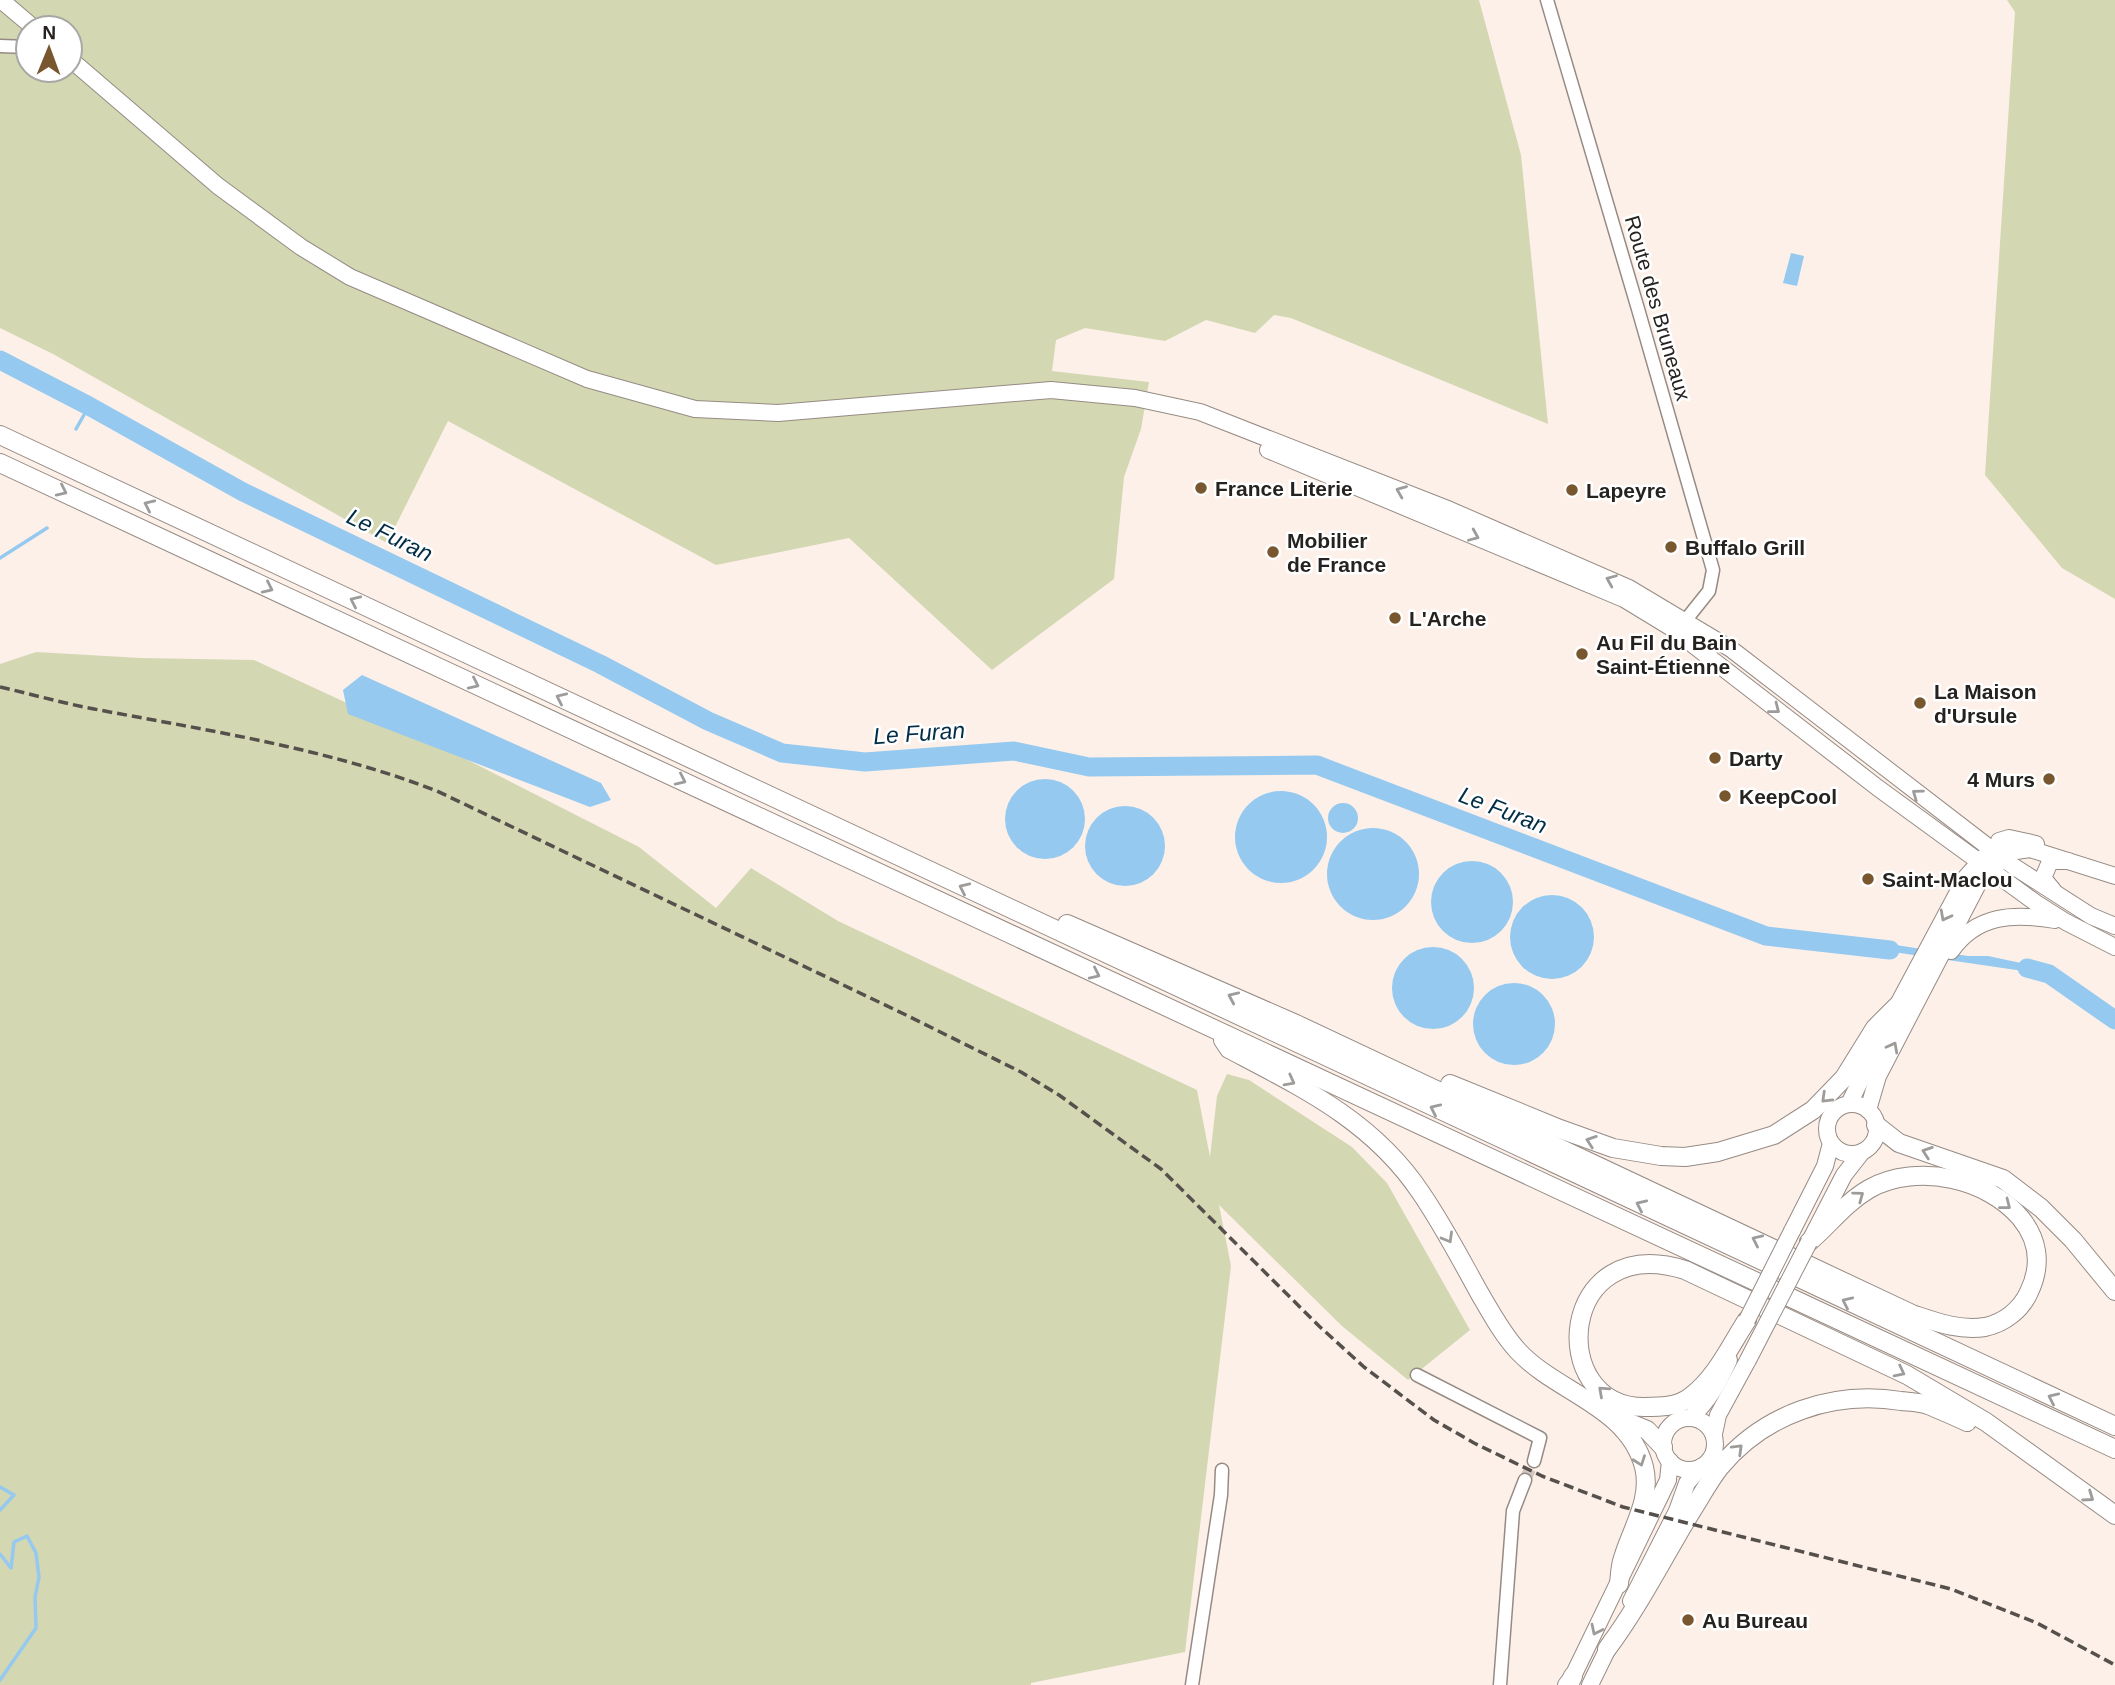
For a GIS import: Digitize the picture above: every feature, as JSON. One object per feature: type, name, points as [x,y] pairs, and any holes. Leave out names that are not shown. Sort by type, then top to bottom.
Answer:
[{"type":"highway","points":[[0,435],[2115,1426]]},
{"type":"highway","points":[[0,463],[2115,1449]]},
{"type":"highway","points":[[1026,917],[1059,920],[1296,1024],[1912,1314],[1965,1328],[2003,1321],[2026,1300],[2037,1266],[2037,1251],[2032,1236],[2023,1220],[2010,1206],[1989,1191],[1968,1182],[1945,1177],[1924,1175],[1905,1178],[1870,1189],[1838,1213],[1809,1242]]},
{"type":"highway","points":[[1296,1024],[1328,1034],[1591,1141],[1632,1153],[1685,1157],[1748,1144],[1794,1124],[1813,1110],[1844,1078],[1875,1028],[1897,1006]]},
{"type":"highway","points":[[1215,1029],[1229,1049],[1307,1090],[1344,1113],[1396,1160],[1421,1192],[1491,1313],[1518,1351],[1548,1377],[1612,1416],[1647,1430],[1667,1454]]},
{"type":"highway","points":[[1872,1118],[1899,1143],[2003,1179],[2041,1208],[2073,1240],[2115,1291]]},
{"type":"highway","points":[[1747,1320],[1708,1382],[1688,1399],[1663,1407],[1634,1407],[1611,1399],[1595,1384],[1584,1366],[1578,1346],[1578,1324],[1586,1300],[1602,1280],[1622,1269],[1644,1264],[1665,1264],[1685,1270],[1907,1375],[1986,1422],[2115,1515]]},
{"type":"highway","points":[[1607,1649],[1630,1618],[1661,1561],[1719,1468],[1754,1434],[1786,1416],[1814,1405],[1846,1399],[1879,1397],[1926,1404],[1982,1428],[2035,1459]]},
{"type":"highway","points":[[1612,1416],[1631,1439],[1644,1467],[1645,1498],[1622,1559],[1619,1584]]},
{"type":"main road","points":[[1,0],[18,14]]},
{"type":"main road","points":[[84,71],[218,187],[301,247],[350,277],[587,379],[695,409],[739,412],[779,413],[1051,390],[1135,398],[1163,404],[1624,599],[1731,649],[2066,922],[2115,947]]},
{"type":"main road","points":[[1677,624],[1747,687],[1936,831],[2091,916],[2115,926]]},
{"type":"main road","points":[[1747,687],[1758,670]]},
{"type":"main road","points":[[1936,831],[1958,858],[1989,859]]},
{"type":"main road","points":[[1849,1104],[1897,1006],[1989,859],[2009,838],[2030,842],[2115,876]]},
{"type":"main road","points":[[1590,1685],[1676,1511],[1687,1483],[1713,1454],[1718,1415],[1844,1175],[1873,1142],[1872,1118],[1878,1076],[1989,859]]},
{"type":"main road","points":[[2058,896],[2043,878],[2044,873],[2053,861],[2074,861]]},
{"type":"main road","points":[[1936,964],[1945,959],[1960,938],[1973,928],[1993,919],[2015,915],[2066,922]]},
{"type":"main road","points":[[1862,1152],[1841,1152],[1831,1143],[1826,1129],[1829,1117],[1849,1104],[1861,1106],[1872,1118]]},
{"type":"main road","points":[[1690,1418],[1703,1406],[1717,1386],[1747,1320],[1825,1166],[1831,1143]]},
{"type":"main road","points":[[1569,1682],[1668,1480],[1666,1431],[1678,1420],[1690,1418],[1705,1423],[1714,1434]]},
{"type":"main road","points":[[1667,1454],[1682,1469],[1701,1467]]},
{"type":"street","name":"Route des Bruneaux","points":[[1546,0],[1713,570],[1709,592],[1677,624]]},
{"type":"street","points":[[1417,1375],[1539,1438],[1534,1461]]},
{"type":"street","points":[[1192,1685],[1221,1495],[1222,1470]]},
{"type":"street","points":[[1500,1685],[1513,1511],[1525,1480]]},
{"type":"green space","points":[[0,0],[1479,0],[1521,155],[1548,424],[1291,318],[1274,315],[1255,333],[1206,320],[1165,341],[1085,328],[1056,340],[1052,371],[1149,382],[1141,429],[1124,477],[1114,579],[992,670],[849,538],[716,565],[448,421],[387,543],[53,354],[0,328]]},
{"type":"green space","points":[[2007,0],[2115,0],[2115,599],[2062,568],[1985,475],[2015,12]]},
{"type":"green space","points":[[36,652],[141,658],[254,660],[444,748],[639,847],[716,908],[751,868],[838,921],[1197,1090],[1210,1157],[1217,1096],[1227,1074],[1249,1080],[1352,1147],[1387,1183],[1470,1330],[1408,1380],[1342,1326],[1219,1205],[1231,1266],[1185,1652],[1031,1685],[0,1685],[0,664]]},
{"type":"water","points":[[1791,253],[1804,256],[1797,286],[1783,283]]},
{"type":"water","points":[[362,675],[601,783],[611,800],[590,807],[348,714],[343,690]]},
{"type":"water","points":[[1045,779],[1060,782],[1073,791],[1082,804],[1085,819],[1082,834],[1073,847],[1060,856],[1045,859],[1030,856],[1017,847],[1008,834],[1005,819],[1008,804],[1017,791],[1030,782]]},
{"type":"water","points":[[1281,791],[1299,795],[1313,805],[1323,819],[1327,837],[1323,855],[1313,869],[1299,879],[1281,883],[1263,879],[1249,869],[1239,855],[1235,837],[1239,819],[1249,805],[1263,795]]},
{"type":"water","points":[[1343,803],[1354,807],[1358,818],[1354,829],[1343,833],[1332,829],[1328,818],[1332,807]]},
{"type":"water","points":[[1125,806],[1140,809],[1153,818],[1162,831],[1165,846],[1162,861],[1153,874],[1140,883],[1125,886],[1110,883],[1097,874],[1088,861],[1085,846],[1088,831],[1097,818],[1110,809]]},
{"type":"water","points":[[1373,828],[1391,831],[1406,841],[1416,856],[1419,874],[1416,892],[1406,907],[1391,917],[1373,920],[1355,917],[1340,907],[1330,892],[1327,874],[1330,856],[1340,841],[1355,831]]},
{"type":"water","points":[[1464,861],[1480,861],[1495,868],[1506,879],[1513,894],[1510,918],[1501,931],[1480,943],[1464,943],[1449,936],[1438,925],[1431,910],[1431,894],[1438,879],[1449,868]]},
{"type":"water","points":[[1552,895],[1568,898],[1582,907],[1591,921],[1594,937],[1591,953],[1582,967],[1568,976],[1552,979],[1536,976],[1522,967],[1513,953],[1510,937],[1513,921],[1522,907],[1536,898]]},
{"type":"water","points":[[1863,940],[1968,956],[1988,956],[2051,971],[2048,977],[2030,972],[1866,948]]},
{"type":"water","points":[[1433,947],[1449,950],[1462,959],[1471,972],[1474,988],[1471,1004],[1462,1017],[1449,1026],[1433,1029],[1417,1026],[1404,1017],[1395,1004],[1392,988],[1395,972],[1404,959],[1417,950]]},
{"type":"water","points":[[1514,983],[1530,986],[1543,995],[1552,1008],[1555,1024],[1552,1040],[1543,1053],[1530,1062],[1514,1065],[1498,1062],[1485,1053],[1476,1040],[1473,1024],[1476,1008],[1485,995],[1498,986]]},
{"type":"waterway","name":"Le Furan","points":[[0,360],[243,492],[600,664],[708,721],[782,753],[865,762],[1014,751],[1089,767],[1317,765],[1766,936],[1890,950]]},
{"type":"waterway","points":[[76,429],[89,406]]},
{"type":"waterway","points":[[0,558],[47,528]]},
{"type":"waterway","name":"Le Furan","points":[[2027,968],[2049,974],[2115,1020]]},
{"type":"waterway","points":[[0,1487],[14,1495],[0,1510]]},
{"type":"waterway","points":[[0,1554],[11,1568],[14,1542],[27,1536],[36,1553],[39,1577],[35,1597],[36,1628],[0,1680]]},
{"type":"tunnel","points":[[1525,1480],[1534,1461]]},
{"type":"railway","points":[[0,687],[82,707],[310,752],[353,763],[437,791],[906,1015],[1021,1072],[1059,1095],[1161,1169],[1364,1367],[1434,1420],[1474,1443],[1542,1476],[1623,1507],[1951,1589],[2037,1623],[2115,1665]]},
{"type":"place","name":"France Literie","points":[[1201,488]]},
{"type":"place","name":"Lapeyre","points":[[1572,490]]},
{"type":"place","name":"Buffalo Grill","points":[[1671,547]]},
{"type":"place","name":"Mobilier de France","points":[[1273,552]]},
{"type":"place","name":"L'Arche","points":[[1395,618]]},
{"type":"place","name":"Au Fil du Bain Saint-Étienne","points":[[1582,654]]},
{"type":"place","name":"La Maison d'Ursule","points":[[1920,703]]},
{"type":"place","name":"Darty","points":[[1715,758]]},
{"type":"place","name":"4 Murs","points":[[2049,779]]},
{"type":"place","name":"KeepCool","points":[[1725,796]]},
{"type":"place","name":"Saint-Maclou","points":[[1868,879]]},
{"type":"place","name":"Au Bureau","points":[[1688,1620]]}]
